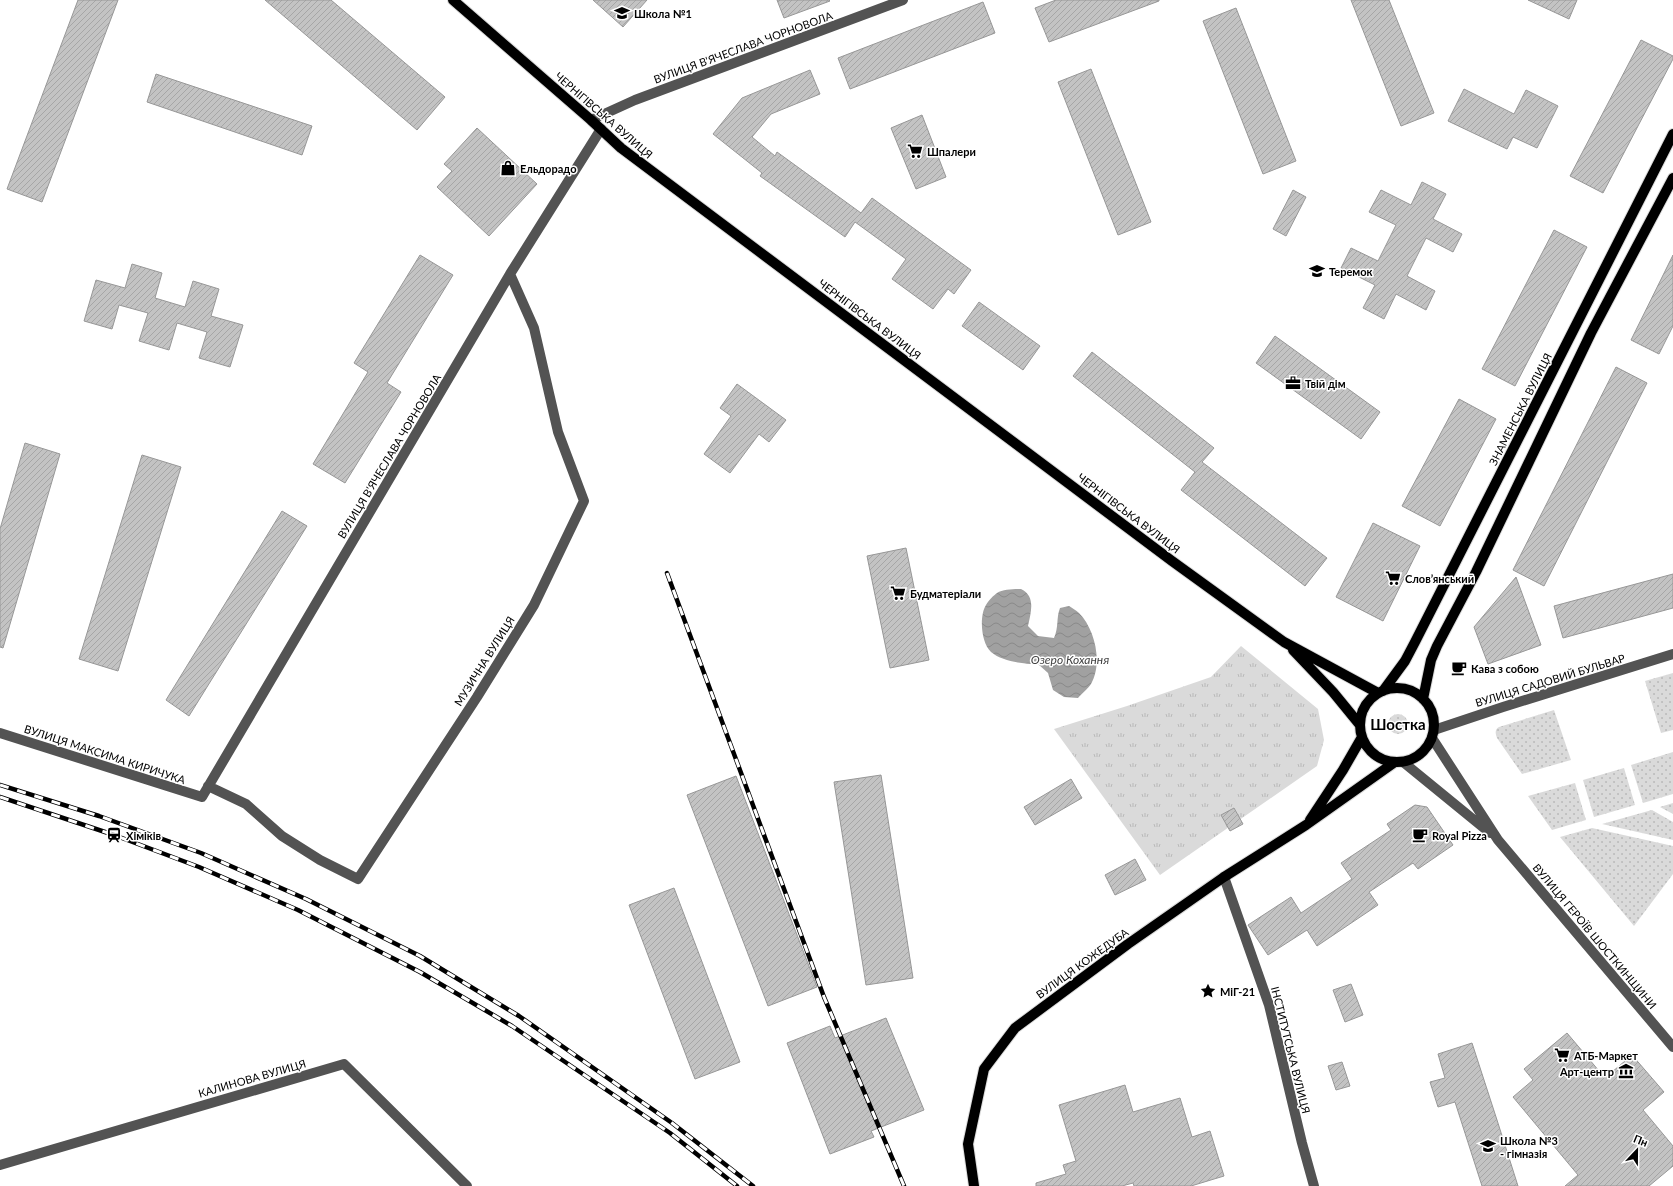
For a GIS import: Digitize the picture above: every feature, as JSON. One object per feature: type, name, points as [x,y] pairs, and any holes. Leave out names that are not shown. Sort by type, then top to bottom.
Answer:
[{"type":"main road","name":"ЧЕРНІГІВСЬКА ВУЛИЦЯ","points":[[453,0],[621,148],[1172,561],[1284,642],[1380,692]]},
{"type":"main road","name":"ЗНАМЕНСЬКА ВУЛИЦЯ","points":[[1380,692],[1405,661],[1415,642],[1673,134]]},
{"type":"main road","points":[[1423,699],[1431,660],[1436,646],[1476,572],[1591,333],[1673,178]]},
{"type":"main road","name":"ЧЕРНІГІВСЬКА ВУЛИЦЯ","points":[[1284,642],[1333,692],[1360,725]]},
{"type":"main road","points":[[1393,688],[1404,688],[1415,692],[1423,699],[1432,713],[1433,734],[1424,751],[1411,760],[1399,762],[1384,760],[1367,747],[1362,737],[1360,725],[1361,715],[1370,699],[1380,692],[1393,688]]},
{"type":"main road","name":"ВУЛИЦЯ КОЖЕДУБА","points":[[1306,825],[1343,770],[1362,737]]},
{"type":"main road","name":"ВУЛИЦЯ КОЖЕДУБА","points":[[974,1186],[968,1144],[984,1069],[1015,1028],[1128,944],[1224,876],[1306,825],[1399,762]]},
{"type":"street","name":"ВУЛИЦЯ В'ЯЧЕСЛАВА ЧОРНОВОЛА","points":[[591,120],[635,100],[904,0]]},
{"type":"street","name":"ВУЛИЦЯ В'ЯЧЕСЛАВА ЧОРНОВОЛА","points":[[202,797],[510,274],[601,129]]},
{"type":"street","name":"МУЗИЧНА ВУЛИЦЯ","points":[[208,786],[246,804],[282,836],[320,860],[358,879],[477,697],[534,605],[584,501],[558,432],[534,328],[510,274]]},
{"type":"street","name":"ВУЛИЦЯ САДОВИЙ БУЛЬВАР","points":[[1433,734],[1503,707],[1673,654]]},
{"type":"street","name":"ВУЛИЦЯ МАКСИМА КИРИЧУКА","points":[[0,733],[202,797]]},
{"type":"street","name":"ВУЛИЦЯ ГЕРОЇВ ШОСТКИНЩИНИ","points":[[1433,734],[1498,840],[1673,1047]]},
{"type":"street","name":"ВУЛИЦЯ ГЕРОЇВ ШОСТКИНЩИНИ","points":[[1399,762],[1498,840]]},
{"type":"street","name":"ІНСТИТУТСЬКА ВУЛИЦЯ","points":[[1224,876],[1269,1005],[1302,1143],[1314,1186]]},
{"type":"street","name":"КАЛИНОВА ВУЛИЦЯ","points":[[0,1165],[344,1064],[467,1186]]},
{"type":"green space","points":[[1241,646],[1318,709],[1324,740],[1317,766],[1160,875],[1054,729],[1211,677]]},
{"type":"green space","points":[[1673,673],[1673,730],[1661,733],[1645,681]]},
{"type":"green space","points":[[1554,710],[1571,760],[1522,774],[1497,738],[1496,730],[1499,727]]},
{"type":"green space","points":[[1398,714],[1405,717],[1408,724],[1405,731],[1398,734],[1391,731],[1388,724],[1391,717]]},
{"type":"green space","points":[[1673,752],[1673,794],[1643,803],[1631,765]]},
{"type":"green space","points":[[1624,768],[1635,805],[1594,817],[1583,780]]},
{"type":"green space","points":[[1575,783],[1586,820],[1552,830],[1528,796]]},
{"type":"green space","points":[[1673,803],[1673,814],[1660,807]]},
{"type":"green space","points":[[1652,810],[1673,822],[1673,840],[1602,824]]},
{"type":"green space","points":[[1592,828],[1673,846],[1673,874],[1634,926],[1560,837]]},
{"type":"water","name":"Озеро Кохання","points":[[1021,589],[1026,592],[1031,600],[1028,626],[1038,636],[1054,638],[1060,608],[1069,606],[1079,613],[1085,620],[1093,637],[1097,657],[1095,676],[1088,688],[1078,698],[1064,697],[1053,690],[1048,673],[1038,664],[1020,663],[1007,660],[991,652],[988,648],[982,629],[982,616],[986,605],[999,592]]},
{"type":"building","points":[[78,0],[118,0],[42,202],[7,189]]},
{"type":"building","points":[[265,0],[331,0],[445,97],[417,130]]},
{"type":"building","name":"Школа №1","points":[[593,0],[647,0],[623,27]]},
{"type":"building","points":[[777,0],[829,0],[830,1],[784,18]]},
{"type":"building","points":[[1056,0],[1159,1],[1049,42],[1035,8]]},
{"type":"building","points":[[1351,0],[1389,0],[1434,113],[1401,126]]},
{"type":"building","points":[[1528,0],[1577,0],[1569,19]]},
{"type":"building","points":[[983,2],[995,33],[850,89],[838,58]]},
{"type":"building","points":[[1236,8],[1296,161],[1263,174],[1203,21]]},
{"type":"building","points":[[1641,40],[1673,56],[1673,59],[1603,193],[1570,176]]},
{"type":"building","points":[[1091,69],[1151,222],[1118,235],[1058,82]]},
{"type":"building","points":[[810,70],[820,94],[771,114],[752,137],[775,156],[777,152],[861,213],[872,198],[971,270],[954,294],[948,289],[933,309],[892,279],[906,259],[855,222],[845,237],[760,176],[762,173],[713,134],[742,98]]},
{"type":"building","points":[[156,74],[312,126],[302,155],[147,102]]},
{"type":"building","points":[[1464,89],[1514,114],[1526,90],[1558,106],[1537,148],[1513,137],[1507,149],[1448,121]]},
{"type":"building","points":[[922,115],[946,177],[916,189],[891,128]]},
{"type":"building","points":[[477,128],[537,184],[489,236],[437,187],[452,171],[444,164]]},
{"type":"building","points":[[1422,182],[1446,194],[1433,219],[1462,234],[1453,252],[1426,238],[1407,276],[1435,291],[1426,310],[1396,294],[1384,319],[1363,308],[1375,285],[1341,268],[1351,248],[1378,261],[1396,225],[1369,212],[1381,190],[1411,205]]},
{"type":"building","points":[[1293,190],[1306,197],[1286,236],[1273,229]]},
{"type":"building","points":[[1554,230],[1587,247],[1515,386],[1482,369]]},
{"type":"building","points":[[420,255],[453,275],[387,383],[401,392],[345,483],[313,464],[368,372],[354,363]]},
{"type":"building","points":[[1673,255],[1673,326],[1659,354],[1631,340]]},
{"type":"building","points":[[132,264],[162,273],[155,298],[185,307],[193,281],[219,289],[211,316],[243,325],[230,367],[199,358],[207,332],[177,323],[169,350],[139,341],[148,313],[119,305],[112,329],[84,321],[96,280],[125,288]]},
{"type":"building","points":[[979,302],[1040,346],[1023,370],[962,326]]},
{"type":"building","points":[[1275,336],[1380,412],[1361,439],[1256,363]]},
{"type":"building","points":[[1092,352],[1214,448],[1202,462],[1327,558],[1305,586],[1181,490],[1195,472],[1073,376]]},
{"type":"building","points":[[1616,367],[1647,383],[1544,586],[1513,570]]},
{"type":"building","points":[[737,384],[786,420],[769,442],[759,434],[730,473],[704,454],[731,416],[720,408]]},
{"type":"building","points":[[1459,399],[1496,419],[1440,526],[1402,506]]},
{"type":"building","points":[[25,443],[60,454],[3,648],[0,647],[0,529]]},
{"type":"building","points":[[142,455],[181,467],[118,671],[79,659]]},
{"type":"building","points":[[282,511],[307,526],[189,716],[166,700]]},
{"type":"building","points":[[1373,523],[1420,546],[1383,621],[1336,597]]},
{"type":"building","points":[[906,548],[929,660],[890,668],[867,556]]},
{"type":"building","points":[[1673,574],[1673,608],[1563,638],[1554,606]]},
{"type":"building","points":[[1516,577],[1541,645],[1488,664],[1474,627]]},
{"type":"building","points":[[881,775],[913,978],[866,985],[834,782]]},
{"type":"building","points":[[736,776],[817,987],[768,1006],[687,795]]},
{"type":"building","points":[[1071,779],[1082,798],[1035,825],[1024,807]]},
{"type":"building","points":[[1415,805],[1427,807],[1453,845],[1418,869],[1413,863],[1369,892],[1378,905],[1317,946],[1307,930],[1268,955],[1248,925],[1291,897],[1301,913],[1352,879],[1341,863],[1391,830],[1387,824]]},
{"type":"building","points":[[1234,808],[1243,824],[1230,831],[1221,815]]},
{"type":"building","points":[[1135,859],[1146,880],[1115,895],[1105,875]]},
{"type":"building","points":[[674,888],[740,1062],[695,1079],[629,905]]},
{"type":"building","points":[[1351,984],[1363,1015],[1345,1022],[1333,990]]},
{"type":"building","points":[[886,1018],[924,1110],[871,1131],[874,1137],[830,1154],[787,1043],[830,1026],[835,1038]]},
{"type":"building","points":[[1567,1033],[1605,1078],[1632,1055],[1664,1092],[1643,1110],[1673,1146],[1673,1166],[1649,1186],[1565,1186],[1578,1175],[1513,1097],[1533,1080],[1524,1069]]},
{"type":"building","name":"Школа №3 - гімназія","points":[[1472,1043],[1518,1186],[1482,1186],[1455,1102],[1438,1107],[1430,1082],[1445,1078],[1438,1054]]},
{"type":"building","points":[[1342,1062],[1350,1086],[1336,1090],[1328,1066]]},
{"type":"building","points":[[1125,1085],[1133,1112],[1180,1098],[1192,1137],[1210,1131],[1224,1176],[1191,1186],[1134,1186],[1133,1183],[1122,1186],[1036,1186],[1036,1183],[1066,1174],[1063,1165],[1076,1161],[1059,1105]]},
{"type":"railway","points":[[667,573],[824,997],[904,1186]]},
{"type":"railway","points":[[0,785],[99,816],[201,853],[306,899],[420,956],[519,1016],[672,1123],[753,1186]]},
{"type":"railway","points":[[0,797],[114,835],[199,867],[298,910],[420,972],[512,1026],[670,1133],[737,1186]]},
{"type":"place","name":"Школа №1","points":[[622,13]]},
{"type":"place","name":"Шпалери","points":[[915,151]]},
{"type":"place","name":"Ельдорадо","points":[[508,168]]},
{"type":"place","name":"Теремок","points":[[1317,271]]},
{"type":"place","name":"Твій дім","points":[[1293,383]]},
{"type":"place","name":"Слов’янський","points":[[1393,578]]},
{"type":"place","name":"Будматеріали","points":[[898,593]]},
{"type":"place","name":"Кава з собою","points":[[1459,668]]},
{"type":"place","name":"Хіміків","points":[[114,835]]},
{"type":"place","name":"Royal Pizza","points":[[1420,835]]},
{"type":"place","name":"МіГ-21","points":[[1208,991]]},
{"type":"place","name":"АТБ-Маркет","points":[[1562,1055]]},
{"type":"place","name":"Арт-центр","points":[[1626,1071]]},
{"type":"place","name":"Школа №3 - гімназія","points":[[1488,1146]]},
{"type":"district","name":"Шостка","points":[[1398,724]]}]
